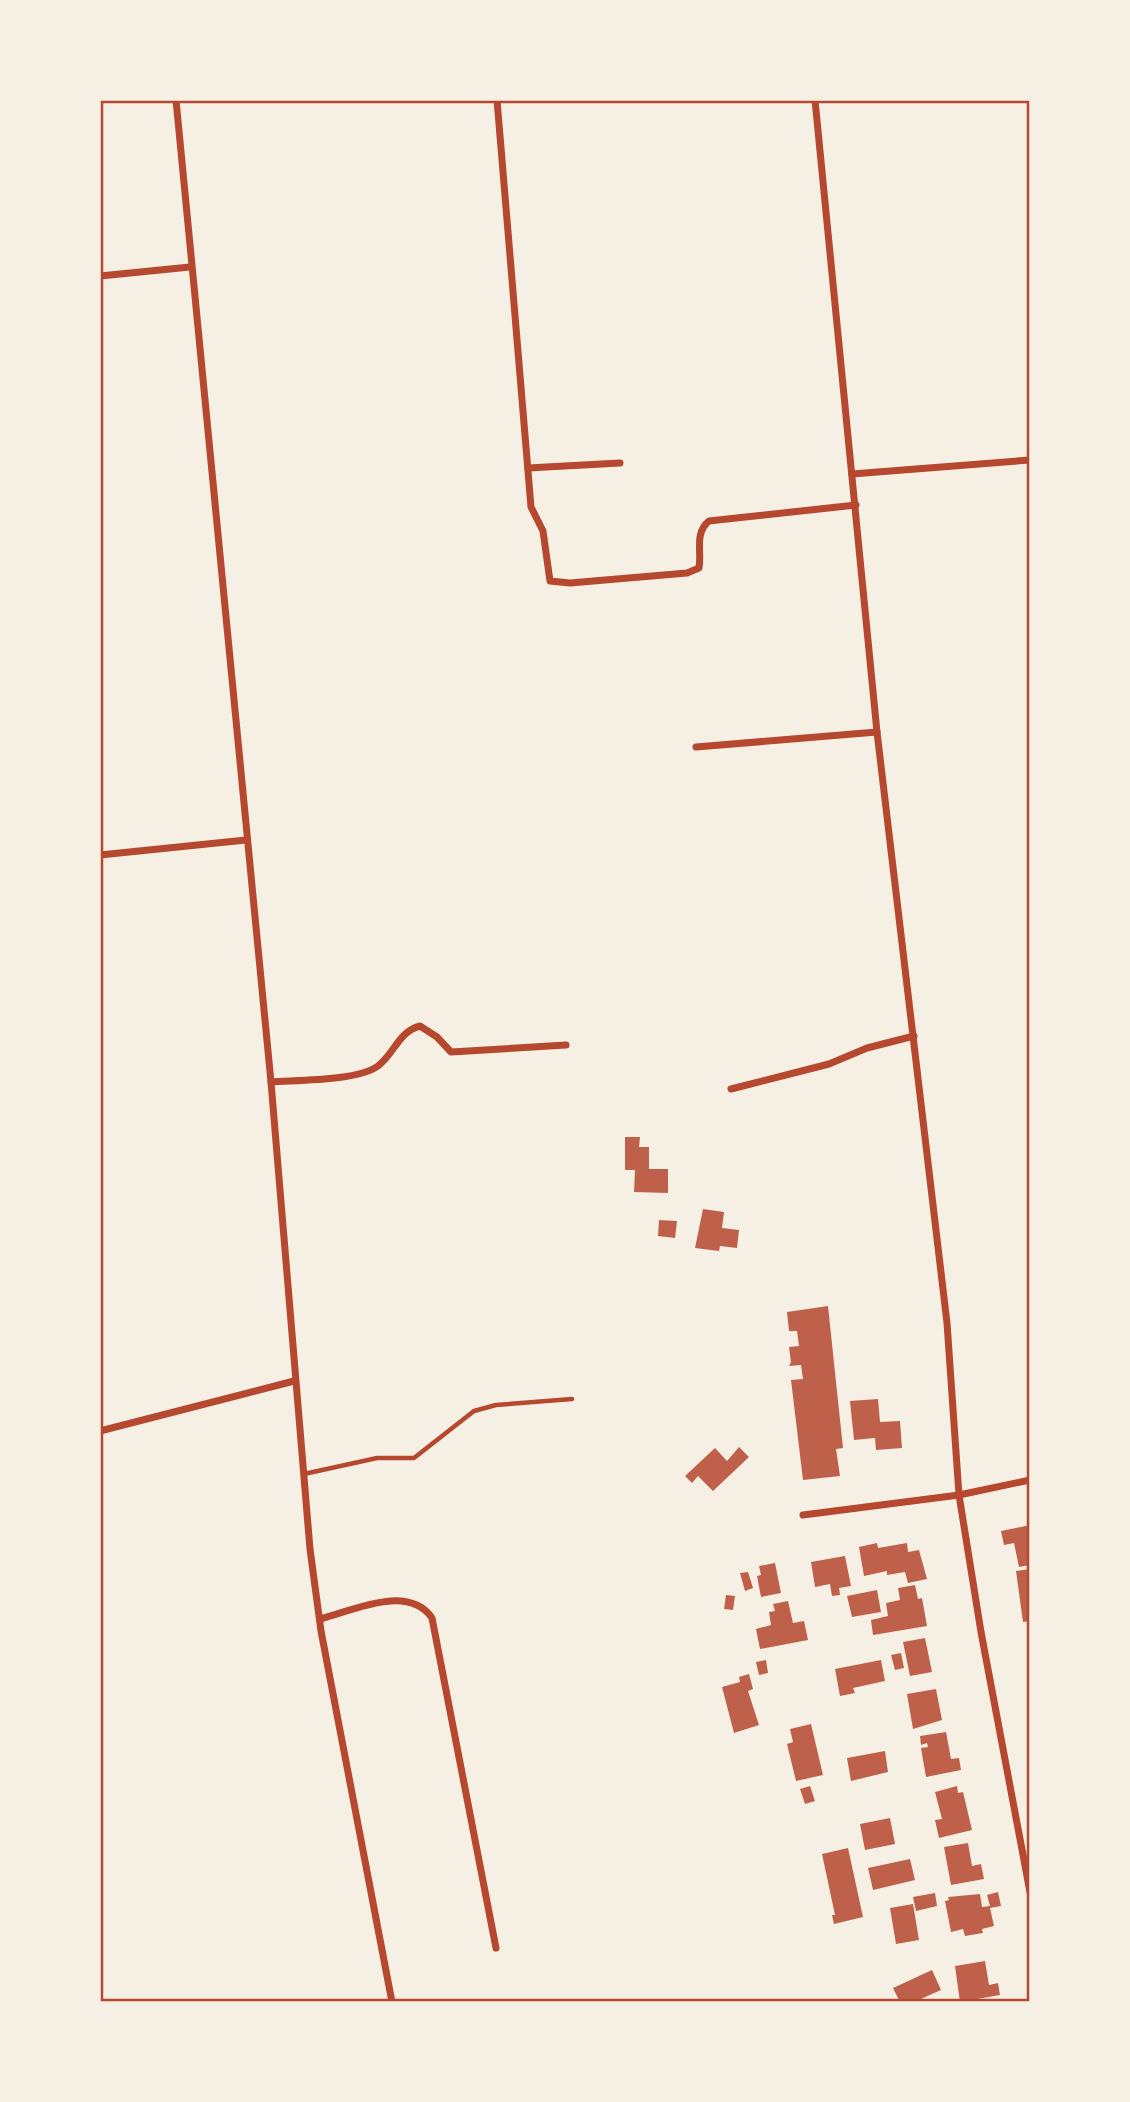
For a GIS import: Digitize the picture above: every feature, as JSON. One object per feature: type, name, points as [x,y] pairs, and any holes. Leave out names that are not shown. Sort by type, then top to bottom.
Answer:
[{"type":"street","points":[[176,100],[190,267],[211,456],[271,1082],[303,1474],[320,1619],[393,2002]]},
{"type":"street","points":[[497,100],[531,507],[544,531],[548,575],[556,583],[687,573],[699,568],[699,542],[705,524],[709,521],[856,505]]},
{"type":"street","points":[[815,100],[877,732],[947,1323],[959,1495],[981,1632],[1030,1892]]},
{"type":"street","points":[[100,276],[190,267]]},
{"type":"street","points":[[852,474],[1030,460]]},
{"type":"street","points":[[527,468],[620,463]]},
{"type":"street","points":[[696,747],[877,732]]},
{"type":"street","points":[[100,855],[246,840]]},
{"type":"street","points":[[271,1082],[367,1072],[386,1058],[404,1034],[420,1026],[437,1037],[451,1052],[566,1045]]},
{"type":"street","points":[[731,1089],[829,1063],[867,1048],[914,1035]]},
{"type":"street","points":[[100,1431],[294,1381]]},
{"type":"street","points":[[803,1515],[959,1495],[1030,1480]]},
{"type":"street","points":[[320,1619],[378,1604],[406,1600],[426,1610],[432,1618],[496,1948]]},
{"type":"lane","points":[[303,1474],[377,1458],[414,1458],[474,1411],[496,1405],[572,1399]]},
{"type":"building","points":[[625,1137],[640,1137],[639,1147],[649,1147],[649,1169],[668,1169],[668,1193],[634,1192],[635,1170],[625,1170]]},
{"type":"building","points":[[703,1209],[724,1212],[722,1228],[739,1230],[737,1248],[720,1246],[719,1251],[695,1248]]},
{"type":"building","points":[[659,1220],[677,1221],[675,1238],[658,1236]]},
{"type":"building","points":[[828,1306],[843,1448],[836,1449],[840,1476],[803,1480],[791,1380],[803,1379],[801,1365],[789,1366],[789,1347],[799,1346],[797,1331],[789,1331],[787,1312]]},
{"type":"building","points":[[878,1399],[880,1422],[900,1421],[902,1448],[876,1450],[875,1438],[854,1440],[850,1401]]},
{"type":"building","points":[[739,1447],[749,1457],[713,1491],[698,1476],[692,1483],[685,1476],[715,1448],[727,1461]]},
{"type":"building","points":[[1030,1525],[1030,1565],[1019,1567],[1014,1543],[1004,1545],[1001,1531]]},
{"type":"building","points":[[877,1543],[878,1548],[907,1543],[908,1552],[919,1550],[927,1579],[908,1583],[905,1572],[887,1575],[887,1571],[864,1576],[859,1547]]},
{"type":"building","points":[[845,1556],[851,1586],[839,1588],[840,1595],[832,1596],[830,1584],[815,1587],[811,1562]]},
{"type":"building","points":[[775,1563],[781,1593],[761,1597],[757,1576],[761,1575],[759,1566]]},
{"type":"building","points":[[1030,1569],[1030,1621],[1023,1622],[1016,1571]]},
{"type":"building","points":[[748,1572],[753,1588],[745,1591],[740,1573]]},
{"type":"building","points":[[915,1585],[918,1599],[922,1598],[927,1626],[873,1635],[871,1620],[888,1616],[886,1603],[900,1600],[898,1588]]},
{"type":"building","points":[[877,1590],[881,1612],[852,1617],[847,1596]]},
{"type":"building","points":[[726,1595],[735,1596],[733,1610],[724,1609]]},
{"type":"building","points":[[788,1601],[793,1623],[804,1621],[808,1640],[760,1649],[756,1629],[771,1625],[769,1612],[775,1611],[773,1604]]},
{"type":"building","points":[[925,1638],[932,1672],[910,1676],[903,1642]]},
{"type":"building","points":[[901,1653],[904,1668],[895,1670],[891,1655]]},
{"type":"building","points":[[766,1660],[768,1673],[759,1675],[756,1662]]},
{"type":"building","points":[[881,1660],[885,1681],[853,1688],[855,1693],[840,1696],[835,1669]]},
{"type":"building","points":[[749,1674],[753,1689],[748,1691],[759,1725],[734,1733],[722,1687],[740,1682],[739,1677]]},
{"type":"building","points":[[936,1689],[942,1720],[913,1729],[907,1694]]},
{"type":"building","points":[[811,1724],[823,1775],[796,1781],[787,1744],[793,1742],[790,1729]]},
{"type":"building","points":[[946,1732],[951,1759],[959,1758],[961,1770],[926,1777],[921,1748],[928,1747],[927,1743],[921,1745],[920,1736]]},
{"type":"building","points":[[885,1751],[888,1772],[851,1781],[847,1758]]},
{"type":"building","points":[[810,1786],[815,1801],[805,1804],[800,1789]]},
{"type":"building","points":[[957,1786],[958,1793],[963,1792],[972,1830],[939,1838],[935,1820],[942,1819],[935,1792]]},
{"type":"building","points":[[890,1818],[895,1844],[865,1850],[860,1824]]},
{"type":"building","points":[[968,1843],[972,1866],[981,1864],[984,1879],[951,1885],[944,1847]]},
{"type":"building","points":[[848,1848],[863,1917],[834,1924],[832,1915],[835,1915],[822,1854]]},
{"type":"building","points":[[910,1859],[915,1880],[873,1890],[868,1868]]},
{"type":"building","points":[[998,1892],[1001,1906],[990,1908],[994,1926],[982,1929],[983,1933],[965,1936],[963,1929],[951,1932],[945,1901],[949,1900],[948,1897],[980,1894],[982,1907],[990,1906],[987,1895]]},
{"type":"building","points":[[935,1893],[937,1906],[916,1911],[913,1897]]},
{"type":"building","points":[[913,1904],[919,1940],[896,1944],[890,1908]]},
{"type":"building","points":[[985,1961],[989,1985],[998,1983],[1000,1995],[960,2002],[955,1966]]},
{"type":"building","points":[[932,1970],[941,1990],[914,2002],[900,2002],[893,1988]]}]
